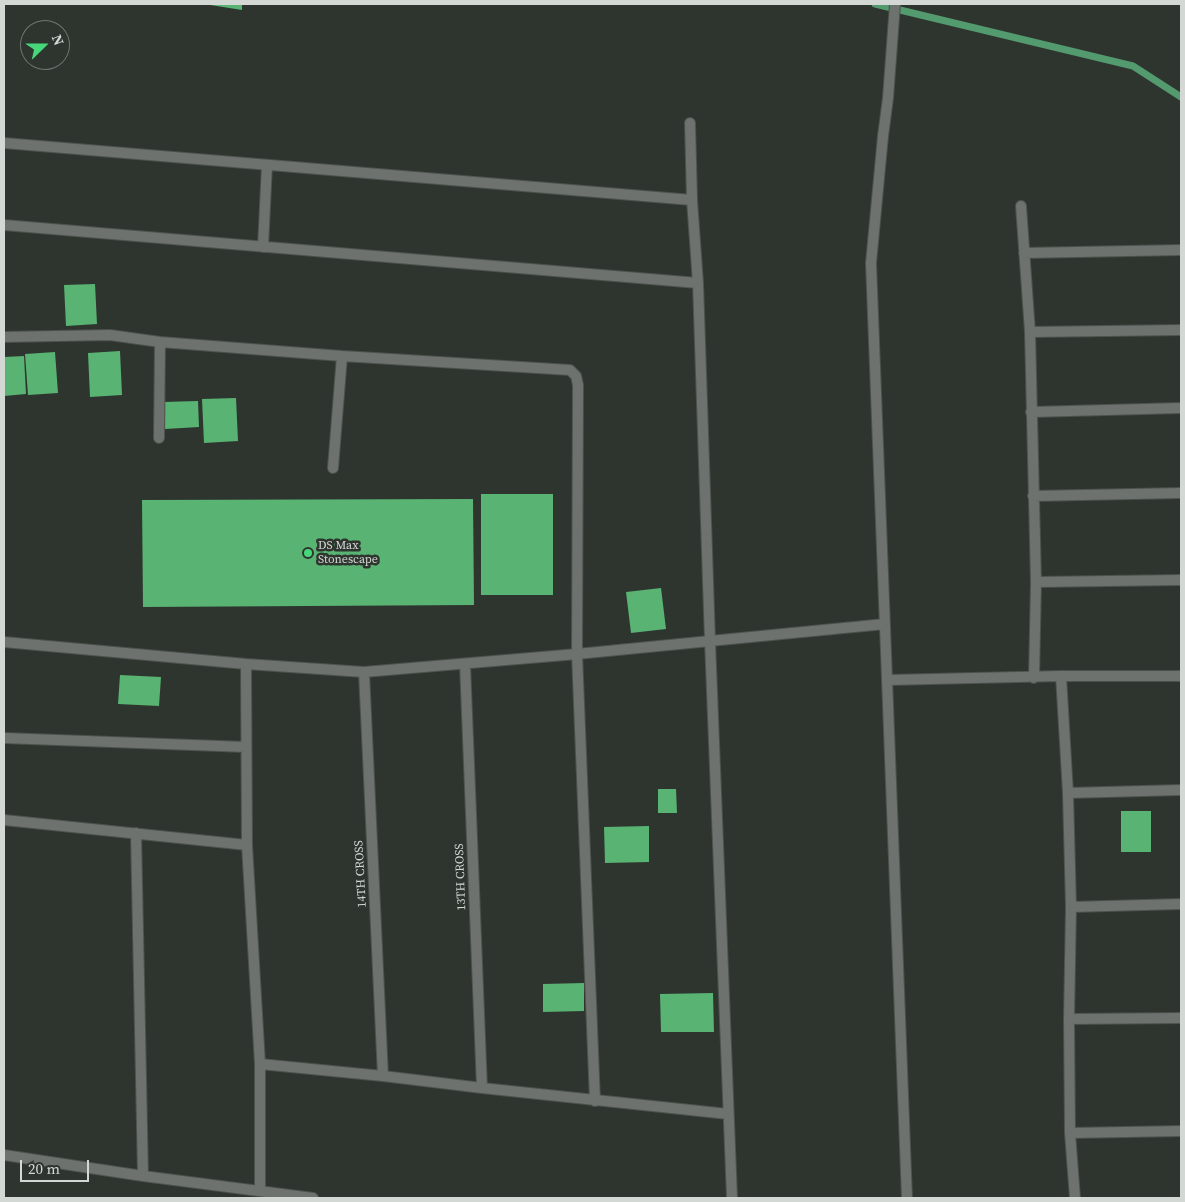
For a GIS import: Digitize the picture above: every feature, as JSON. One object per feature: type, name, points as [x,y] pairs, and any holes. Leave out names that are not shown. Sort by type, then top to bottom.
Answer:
[{"type":"street","points":[[895,4],[888,98],[871,262],[907,1198]]},
{"type":"street","points":[[690,124],[692,200],[698,282],[732,1198]]},
{"type":"street","points":[[4,143],[692,200]]},
{"type":"street","points":[[263,246],[267,165]]},
{"type":"street","points":[[1021,206],[1030,332],[1036,582],[1034,678]]},
{"type":"street","points":[[4,225],[698,282]]},
{"type":"street","points":[[1024,254],[1181,250]]},
{"type":"street","points":[[1030,332],[1181,330]]},
{"type":"street","points":[[4,337],[110,335],[160,342],[342,356],[570,370],[576,376],[578,385],[577,654],[595,1101]]},
{"type":"street","points":[[159,438],[160,342]]},
{"type":"street","points":[[334,468],[342,356]]},
{"type":"street","points":[[1031,412],[1181,408]]},
{"type":"street","points":[[1033,496],[1181,493]]},
{"type":"street","points":[[1036,582],[1181,580]]},
{"type":"street","points":[[4,642],[246,664],[364,672],[577,654],[885,624]]},
{"type":"street","points":[[246,664],[247,845],[260,1064],[260,1191]]},
{"type":"street","name":"13TH CROSS","points":[[465,664],[482,1088]]},
{"type":"street","name":"14TH CROSS","points":[[364,672],[383,1076]]},
{"type":"street","points":[[888,680],[1061,676],[1181,676]]},
{"type":"street","points":[[1061,676],[1068,793],[1071,907],[1068,1020],[1070,1133],[1075,1198]]},
{"type":"street","points":[[4,738],[246,747]]},
{"type":"street","points":[[1068,793],[1181,790]]},
{"type":"street","points":[[4,820],[247,845]]},
{"type":"street","points":[[136,834],[143,1176]]},
{"type":"street","points":[[1071,907],[1181,904]]},
{"type":"street","points":[[1068,1020],[1181,1018]]},
{"type":"street","points":[[260,1064],[728,1114]]},
{"type":"street","points":[[1070,1133],[1181,1130]]},
{"type":"street","points":[[4,1155],[143,1176],[313,1198]]},
{"type":"building","points":[[204,4],[242,4],[242,10]]},
{"type":"building","points":[[95,284],[97,324],[66,326],[64,285]]},
{"type":"building","points":[[120,351],[122,395],[90,397],[88,353]]},
{"type":"building","points":[[55,352],[58,393],[28,395],[25,354]]},
{"type":"building","points":[[24,356],[26,394],[4,396],[4,357]]},
{"type":"building","points":[[236,398],[238,441],[204,443],[202,399]]},
{"type":"building","points":[[198,401],[199,427],[165,429],[163,402]]},
{"type":"building","points":[[481,494],[553,494],[553,595],[481,595]]},
{"type":"building","name":"DS Max Stonescape","points":[[473,499],[474,605],[143,607],[142,500]]},
{"type":"building","points":[[661,588],[666,629],[631,633],[626,592]]},
{"type":"building","points":[[120,675],[161,677],[159,706],[118,704]]},
{"type":"building","points":[[658,789],[676,789],[677,813],[658,813]]},
{"type":"building","points":[[1121,811],[1151,811],[1151,852],[1121,852]]},
{"type":"building","points":[[649,826],[649,862],[605,863],[604,827]]},
{"type":"building","points":[[584,983],[584,1011],[543,1012],[543,984]]},
{"type":"building","points":[[713,993],[714,1032],[661,1032],[660,994]]},
{"type":"waterway","points":[[875,4],[1133,66],[1181,97]]},
{"type":"place","name":"DS Max Stonescape","points":[[308,553]]}]
